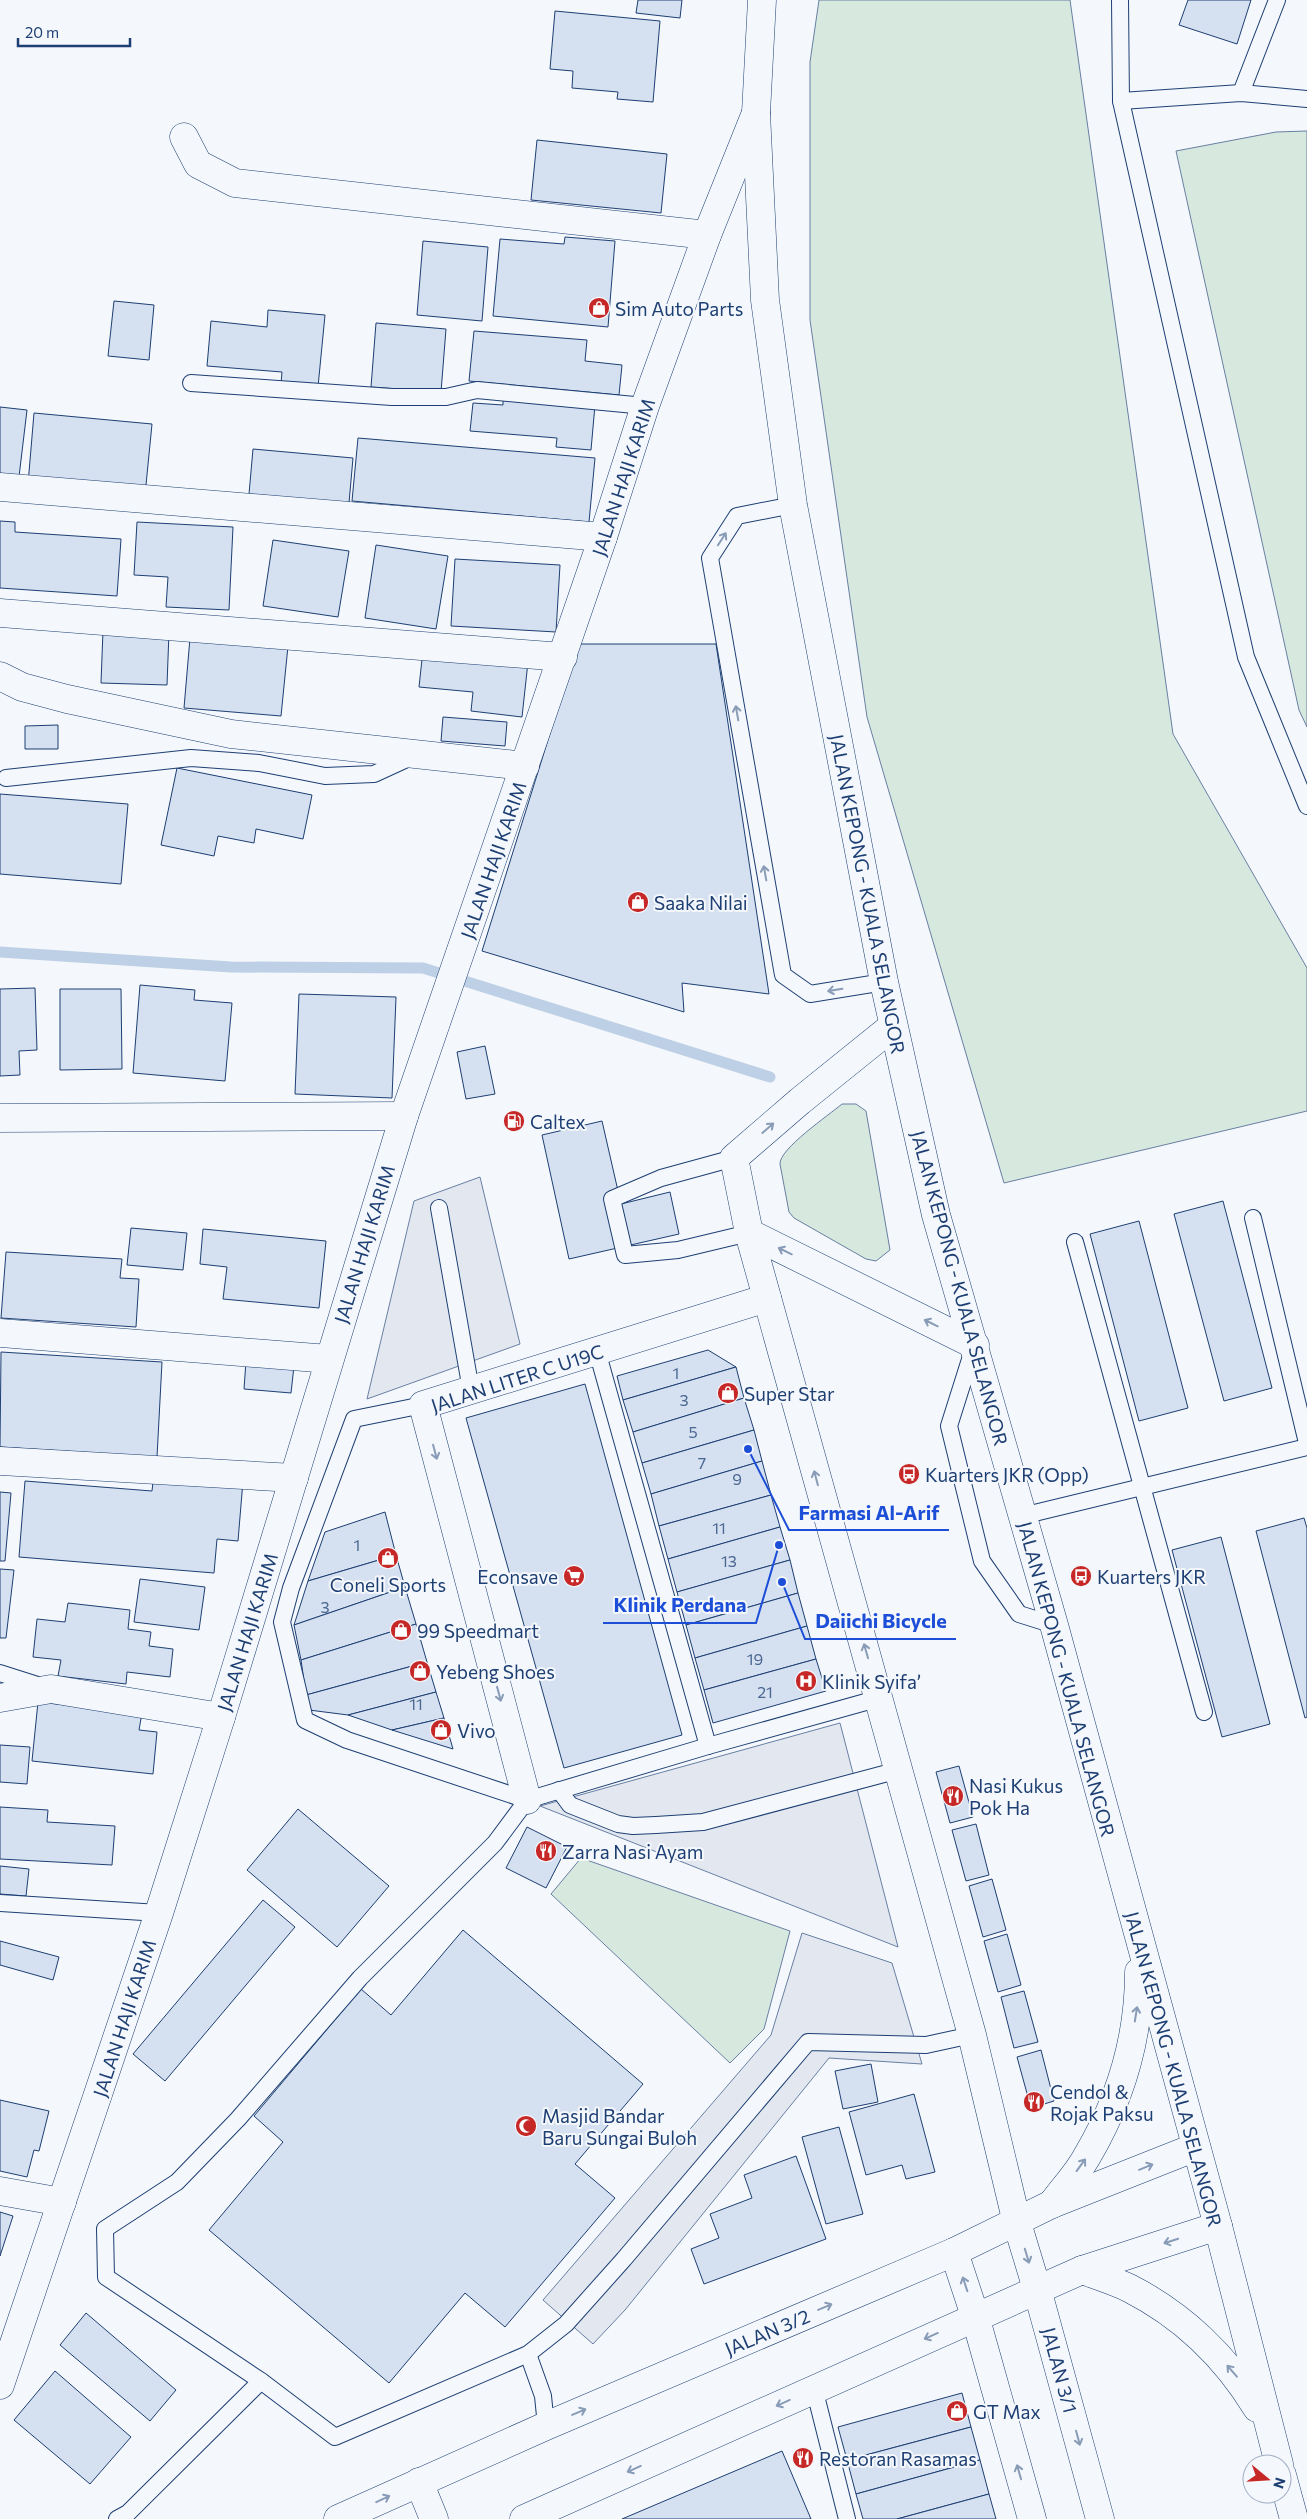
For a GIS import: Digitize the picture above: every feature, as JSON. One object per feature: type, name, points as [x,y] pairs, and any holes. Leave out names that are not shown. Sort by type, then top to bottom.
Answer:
[{"type":"main road","name":"JALAN KEPONG - KUALA SELANGOR","points":[[762,0],[756,113],[765,300],[793,505],[893,1026],[936,1215],[975,1345],[1054,1625],[1139,1943],[1218,2226],[1276,2454]]},
{"type":"main road","name":"JALAN HAJI KARIM","points":[[0,2385],[159,1913],[221,1717],[404,1116],[603,537],[645,406],[707,235],[756,113]]},
{"type":"main road","points":[[184,136],[198,164],[235,183],[707,235]]},
{"type":"main road","points":[[0,487],[603,537]]},
{"type":"main road","points":[[0,613],[562,657]]},
{"type":"main road","points":[[0,676],[22,687],[67,699],[231,734],[525,766]]},
{"type":"main road","points":[[734,1158],[800,1100],[893,1026]]},
{"type":"main road","points":[[0,1118],[404,1116]]},
{"type":"main road","name":"JALAN 3/1","points":[[734,1158],[748,1233],[880,1698],[972,2035],[1017,2223],[1038,2289],[1100,2519]]},
{"type":"main road","points":[[748,1233],[975,1345]]},
{"type":"main road","name":"JALAN LITER C U19C","points":[[527,1800],[423,1405],[767,1298]]},
{"type":"main road","points":[[0,1333],[329,1359]]},
{"type":"main road","points":[[0,1461],[294,1478]]},
{"type":"main road","points":[[0,1698],[51,1689],[221,1717]]},
{"type":"main road","points":[[1052,2204],[1086,2159],[1112,2109],[1130,2055],[1139,1999],[1139,1943]]},
{"type":"main road","name":"JALAN 3/2","points":[[338,2519],[546,2426],[954,2252],[1017,2223],[1052,2204],[1196,2147]]},
{"type":"main road","points":[[0,2191],[62,2202]]},
{"type":"main road","points":[[524,2519],[975,2316],[1082,2270],[1218,2226]]},
{"type":"main road","points":[[954,2252],[975,2316],[1032,2519]]},
{"type":"main road","points":[[1082,2270],[1128,2288],[1179,2320],[1209,2346],[1242,2383],[1269,2426]]},
{"type":"main road","points":[[419,2482],[434,2519]]},
{"type":"main road","points":[[1290,2504],[1294,2519]]},
{"type":"lane","points":[[1120,0],[1121,101],[1246,657],[1307,806]]},
{"type":"lane","points":[[1241,93],[1277,0]]},
{"type":"lane","points":[[1121,101],[1241,93],[1307,99]]},
{"type":"lane","points":[[191,383],[392,398],[446,397],[477,390],[645,406]]},
{"type":"lane","points":[[793,505],[737,516],[710,558],[784,975],[810,994],[884,982]]},
{"type":"lane","points":[[6,778],[191,758],[259,763],[325,776],[374,774],[415,755]]},
{"type":"lane","points":[[734,1158],[661,1178],[612,1198],[625,1255],[678,1250],[748,1233]]},
{"type":"lane","points":[[439,1208],[472,1390]]},
{"type":"lane","points":[[1022,1516],[1307,1445],[1253,1218]]},
{"type":"lane","points":[[1076,1242],[1204,1712]]},
{"type":"lane","points":[[975,1345],[948,1426],[982,1561],[1019,1614],[1054,1625]]},
{"type":"lane","points":[[597,1352],[708,1746]]},
{"type":"lane","points":[[423,1405],[354,1419],[291,1588],[282,1622],[306,1720],[346,1740],[527,1800],[708,1746],[880,1698]]},
{"type":"lane","points":[[0,1673],[51,1689]]},
{"type":"lane","points":[[559,1790],[570,1805],[618,1824],[633,1826],[656,1825],[702,1822],[899,1770]]},
{"type":"lane","points":[[527,1800],[495,1843],[360,1978],[238,2119],[177,2182],[105,2229],[106,2276],[261,2381],[334,2437],[528,2354],[566,2324],[808,2042],[926,2045],[972,2035]]},
{"type":"lane","points":[[0,1903],[159,1913]]},
{"type":"lane","points":[[528,2354],[543,2396],[546,2426]]},
{"type":"lane","points":[[117,2519],[128,2513],[261,2381]]},
{"type":"lane","points":[[814,2388],[847,2519]]},
{"type":"shaded area","points":[[819,0],[1070,0],[1173,734],[1307,968],[1307,1111],[1004,1183],[867,717],[810,320],[810,62]]},
{"type":"shaded area","points":[[1307,131],[1307,727],[1299,710],[1176,151],[1276,132]]},
{"type":"shaded area","points":[[842,1104],[856,1104],[866,1111],[890,1250],[876,1261],[866,1259],[794,1218],[789,1212],[780,1164],[782,1158],[796,1141]]},
{"type":"shaded area","points":[[480,1177],[520,1344],[367,1399],[414,1201]]},
{"type":"shaded area","points":[[840,1723],[898,1947],[540,1806]]},
{"type":"shaded area","points":[[581,1858],[790,1931],[764,2029],[730,2063],[551,1894]]},
{"type":"shaded area","points":[[802,1933],[892,1963],[922,2064],[829,2058],[625,2310],[593,2344],[543,2300],[771,2035]]},
{"type":"building","points":[[638,0],[682,0],[680,18],[636,13]]},
{"type":"building","points":[[1188,0],[1251,0],[1237,44],[1179,25]]},
{"type":"building","points":[[555,11],[660,21],[653,102],[617,99],[618,92],[572,88],[573,71],[550,69]]},
{"type":"building","points":[[537,140],[667,154],[661,213],[531,200]]},
{"type":"building","points":[[565,237],[615,241],[608,327],[493,316],[500,239],[564,244]]},
{"type":"building","points":[[423,241],[488,247],[482,321],[417,315]]},
{"type":"building","points":[[114,301],[154,305],[149,360],[108,356]]},
{"type":"building","points":[[268,310],[325,315],[318,387],[281,384],[282,372],[207,366],[211,321],[267,327]]},
{"type":"building","points":[[376,323],[446,329],[441,392],[371,387]]},
{"type":"building","points":[[474,331],[587,340],[585,361],[622,365],[619,395],[469,381]]},
{"type":"building","points":[[503,398],[595,405],[591,450],[556,447],[557,438],[470,431],[473,403],[503,405]]},
{"type":"building","points":[[0,407],[27,410],[18,485],[0,483]]},
{"type":"building","points":[[34,413],[152,424],[145,495],[28,484]]},
{"type":"building","points":[[358,438],[595,458],[589,522],[352,501]]},
{"type":"building","points":[[253,449],[353,458],[349,503],[249,494]]},
{"type":"building","points":[[0,521],[15,522],[15,532],[121,539],[117,596],[0,588]]},
{"type":"building","points":[[137,522],[233,527],[229,610],[166,607],[168,577],[134,575]]},
{"type":"building","points":[[273,540],[349,551],[338,617],[263,606]]},
{"type":"building","points":[[376,545],[448,556],[436,629],[365,618]]},
{"type":"building","points":[[455,559],[560,565],[556,632],[451,626]]},
{"type":"building","points":[[103,630],[169,632],[167,685],[101,683]]},
{"type":"building","points":[[190,638],[288,646],[281,716],[184,708]]},
{"type":"building","points":[[578,644],[716,644],[769,994],[682,983],[684,1012],[482,951]]},
{"type":"building","points":[[423,650],[528,662],[522,717],[471,711],[473,692],[419,687]]},
{"type":"building","points":[[443,717],[507,722],[505,746],[441,741]]},
{"type":"building","points":[[58,725],[58,749],[25,749],[25,726]]},
{"type":"building","points":[[177,768],[312,795],[303,839],[256,829],[254,843],[218,836],[214,856],[161,845]]},
{"type":"building","points":[[0,794],[128,804],[121,884],[0,874]]},
{"type":"building","points":[[140,985],[195,990],[194,1000],[232,1003],[225,1081],[133,1073]]},
{"type":"building","points":[[35,988],[37,1050],[19,1051],[20,1075],[0,1076],[0,989]]},
{"type":"building","points":[[60,989],[121,989],[122,1069],[60,1070]]},
{"type":"building","points":[[299,994],[396,997],[392,1098],[295,1094]]},
{"type":"building","points":[[485,1046],[495,1094],[466,1099],[457,1052]]},
{"type":"building","points":[[602,1121],[621,1204],[670,1192],[679,1234],[569,1259],[542,1135]]},
{"type":"building","points":[[1223,1201],[1272,1388],[1224,1401],[1174,1214]]},
{"type":"building","points":[[1139,1221],[1188,1408],[1139,1421],[1090,1234]]},
{"type":"building","points":[[131,1228],[187,1233],[183,1270],[127,1265]]},
{"type":"building","points":[[203,1229],[326,1241],[319,1308],[223,1299],[227,1267],[200,1264]]},
{"type":"building","points":[[6,1252],[122,1259],[120,1278],[139,1279],[136,1327],[1,1318]]},
{"type":"building","points":[[708,1350],[736,1367],[623,1400],[617,1376]]},
{"type":"building","points":[[1,1352],[162,1362],[157,1457],[0,1447]]},
{"type":"building","points":[[246,1361],[294,1366],[291,1393],[244,1389]]},
{"type":"building","points":[[736,1367],[744,1398],[633,1432],[623,1400]]},
{"type":"building","name":"Econsave","points":[[585,1384],[682,1735],[564,1768],[466,1418]]},
{"type":"building","points":[[744,1398],[754,1430],[642,1463],[633,1432]]},
{"type":"building","points":[[754,1430],[762,1461],[651,1494],[642,1463]]},
{"type":"building","points":[[762,1461],[771,1495],[659,1526],[651,1494]]},
{"type":"building","points":[[154,1473],[243,1481],[238,1541],[217,1539],[214,1573],[19,1557],[25,1481],[152,1491]]},
{"type":"building","points":[[0,1492],[11,1493],[5,1561],[0,1561]]},
{"type":"building","points":[[771,1495],[780,1527],[668,1559],[659,1526]]},
{"type":"building","points":[[385,1512],[396,1555],[308,1581],[325,1532]]},
{"type":"building","points":[[1304,1518],[1307,1528],[1307,1717],[1305,1718],[1256,1531]]},
{"type":"building","points":[[780,1527],[790,1560],[677,1592],[668,1559]]},
{"type":"building","points":[[1221,1537],[1270,1724],[1222,1737],[1172,1550]]},
{"type":"building","points":[[396,1555],[405,1587],[294,1625],[308,1581]]},
{"type":"building","points":[[790,1560],[798,1593],[686,1625],[677,1592]]},
{"type":"building","points":[[0,1569],[14,1570],[6,1638],[0,1638]]},
{"type":"building","points":[[140,1579],[205,1587],[199,1630],[134,1622]]},
{"type":"building","points":[[405,1587],[416,1624],[301,1660],[294,1625]]},
{"type":"building","points":[[798,1593],[807,1626],[695,1658],[686,1625]]},
{"type":"building","points":[[68,1603],[130,1610],[128,1629],[151,1632],[149,1646],[173,1649],[170,1677],[127,1672],[126,1684],[58,1676],[61,1660],[33,1657],[37,1619],[65,1622]]},
{"type":"building","points":[[416,1624],[427,1662],[306,1695],[301,1660]]},
{"type":"building","points":[[807,1626],[816,1659],[704,1690],[695,1658]]},
{"type":"building","points":[[816,1659],[826,1691],[713,1723],[704,1690]]},
{"type":"building","points":[[427,1662],[436,1692],[348,1715],[309,1710],[306,1695]]},
{"type":"building","points":[[436,1692],[444,1718],[392,1730],[348,1715]]},
{"type":"building","points":[[38,1702],[142,1713],[139,1730],[157,1732],[153,1774],[32,1761]]},
{"type":"building","points":[[444,1718],[453,1749],[392,1730]]},
{"type":"building","points":[[0,1745],[30,1747],[27,1784],[0,1782]]},
{"type":"building","points":[[959,1766],[973,1817],[950,1823],[936,1772]]},
{"type":"building","points":[[0,1807],[48,1810],[47,1822],[115,1826],[112,1865],[0,1859]]},
{"type":"building","points":[[298,1809],[389,1886],[337,1947],[247,1870]]},
{"type":"building","points":[[976,1824],[989,1875],[966,1881],[952,1830]]},
{"type":"building","points":[[527,1827],[567,1847],[546,1888],[506,1868]]},
{"type":"building","points":[[0,1866],[29,1869],[26,1896],[0,1894]]},
{"type":"building","points":[[992,1879],[1006,1930],[983,1937],[969,1886]]},
{"type":"building","points":[[263,1900],[295,1927],[165,2081],[133,2054]]},
{"type":"building","points":[[463,1930],[643,2084],[575,2164],[615,2198],[505,2327],[465,2293],[389,2383],[209,2230],[283,2142],[254,2116],[361,1989],[391,2015]]},
{"type":"building","points":[[1007,1934],[1021,1985],[998,1992],[984,1941]]},
{"type":"building","points":[[0,1941],[59,1957],[53,1980],[0,1965]]},
{"type":"building","points":[[1024,1991],[1038,2042],[1014,2048],[1001,1997]]},
{"type":"building","points":[[1041,2050],[1054,2101],[1031,2108],[1017,2057]]},
{"type":"building","points":[[871,2064],[878,2102],[843,2109],[835,2071]]},
{"type":"building","points":[[914,2094],[935,2172],[906,2179],[902,2165],[866,2175],[849,2112]]},
{"type":"building","points":[[0,2100],[49,2111],[39,2151],[34,2150],[27,2177],[0,2171]]},
{"type":"building","points":[[839,2127],[863,2214],[826,2224],[802,2137]]},
{"type":"building","points":[[796,2156],[826,2239],[704,2284],[691,2249],[719,2238],[710,2214],[752,2198],[744,2175]]},
{"type":"building","points":[[0,2212],[13,2216],[0,2256]]},
{"type":"building","points":[[86,2313],[176,2390],[150,2421],[60,2345]]},
{"type":"building","points":[[55,2371],[131,2437],[90,2484],[14,2420]]},
{"type":"building","points":[[962,2393],[971,2427],[847,2460],[838,2427]]},
{"type":"building","points":[[971,2427],[980,2460],[856,2494],[847,2460]]},
{"type":"building","points":[[782,2451],[811,2519],[622,2519]]},
{"type":"building","points":[[980,2460],[989,2494],[897,2519],[863,2519],[856,2494]]},
{"type":"building","points":[[989,2494],[996,2519],[897,2519]]},
{"type":"waterway","points":[[0,952],[231,967],[423,968],[770,1077]]},
{"type":"place","name":"Sim Auto Parts","points":[[599,308]]},
{"type":"place","name":"Saaka Nilai","points":[[638,902]]},
{"type":"place","name":"Caltex","points":[[514,1121]]},
{"type":"place","name":"Super Star","points":[[728,1393]]},
{"type":"place","name":"Farmasi Al-Arif","points":[[748,1449]]},
{"type":"place","name":"Kuarters JKR (Opp)","points":[[909,1474]]},
{"type":"place","name":"Klinik Perdana","points":[[779,1545]]},
{"type":"place","name":"Coneli Sports","points":[[388,1558]]},
{"type":"place","name":"Econsave","points":[[574,1576]]},
{"type":"place","name":"Kuarters JKR","points":[[1081,1576]]},
{"type":"place","name":"Daiichi Bicycle","points":[[782,1582]]},
{"type":"place","name":"99 Speedmart","points":[[401,1630]]},
{"type":"place","name":"Yebeng Shoes","points":[[420,1671]]},
{"type":"place","name":"Klinik Syifa’","points":[[806,1681]]},
{"type":"place","name":"Vivo","points":[[441,1730]]},
{"type":"place","name":"Nasi Kukus Pok Ha","points":[[953,1796]]},
{"type":"place","name":"Zarra Nasi Ayam","points":[[546,1851]]},
{"type":"place","name":"Cendol & Rojak Paksu","points":[[1034,2102]]},
{"type":"place","name":"Masjid Bandar Baru Sungai Buloh","points":[[526,2126]]},
{"type":"place","name":"GT Max","points":[[957,2411]]},
{"type":"place","name":"Restoran Rasamas","points":[[803,2458]]}]
